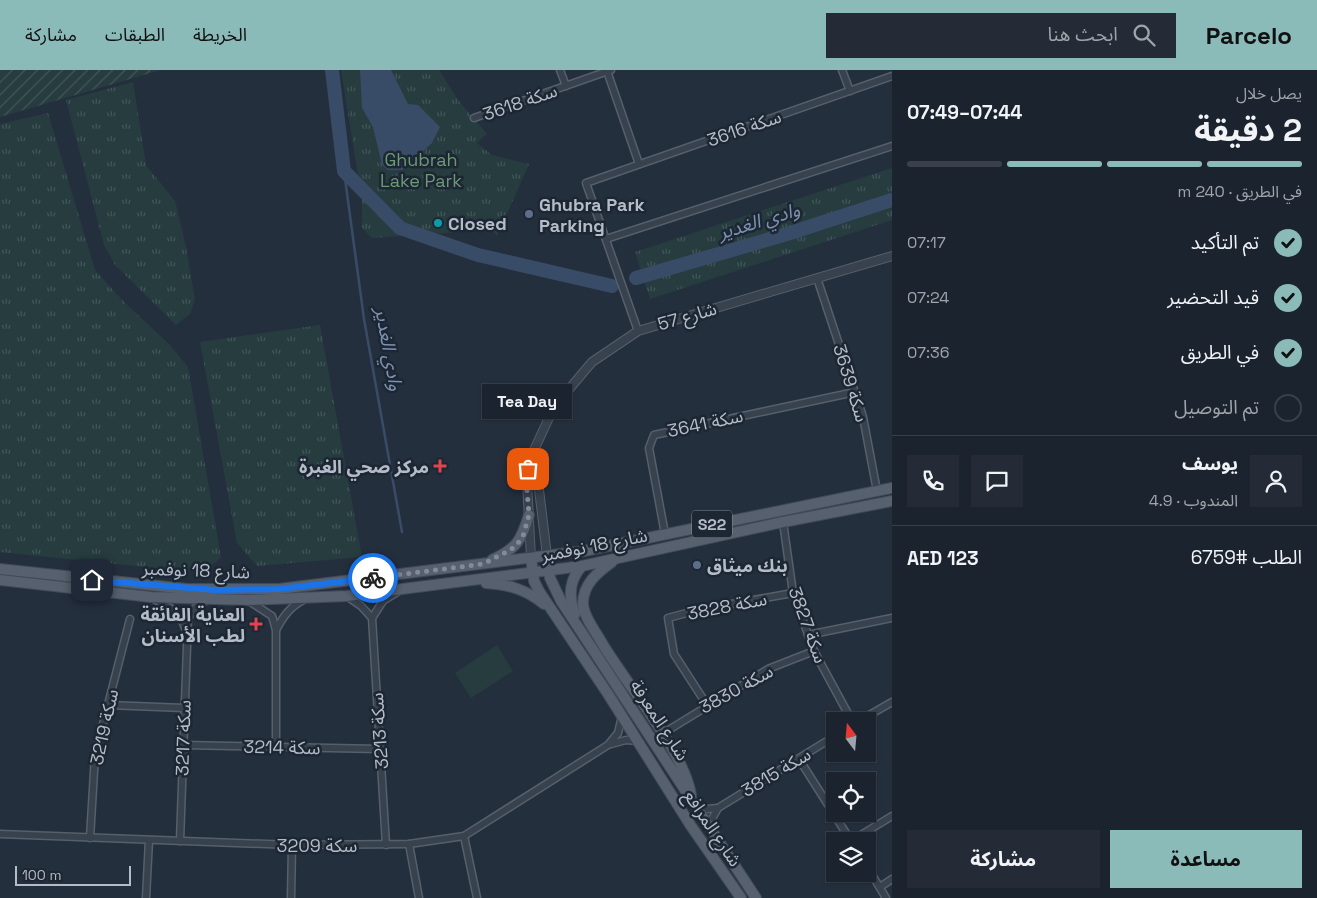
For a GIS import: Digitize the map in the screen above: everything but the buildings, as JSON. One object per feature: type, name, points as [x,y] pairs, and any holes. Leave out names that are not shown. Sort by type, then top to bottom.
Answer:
[{"type":"main road","name":"شارع 18 نوفمبر","points":[[0,569],[187,589],[248,590],[328,584],[584,551],[892,488]]},
{"type":"main road","name":"شارع 18 نوفمبر","points":[[0,580],[151,597],[247,600],[347,596],[582,566],[892,500]]},
{"type":"main road","points":[[483,564],[516,546],[523,536],[529,515]]},
{"type":"main road","name":"شارع المعرفة","points":[[547,556],[554,588],[756,898]]},
{"type":"main road","points":[[531,558],[533,573]]},
{"type":"main road","points":[[616,559],[592,580],[584,596],[583,605],[586,616],[611,659],[662,734],[688,778],[693,801]]},
{"type":"main road","points":[[580,626],[570,594],[574,575],[582,566]]},
{"type":"main road","name":"شارع المرافع","points":[[533,573],[539,592],[741,898]]},
{"type":"main road","points":[[463,581],[517,586],[530,593],[552,612]]},
{"type":"street","name":"سكة 3618","points":[[560,70],[566,86]]},
{"type":"street","points":[[842,70],[850,91]]},
{"type":"street","name":"سكة 3618","points":[[474,118],[609,71]]},
{"type":"street","points":[[609,71],[639,164]]},
{"type":"street","name":"سكة 3616","points":[[638,330],[586,183],[892,76]]},
{"type":"street","points":[[606,239],[892,146]]},
{"type":"street","name":"شارع 57","points":[[531,558],[527,482],[534,450],[554,407],[578,376],[592,362],[638,330],[892,256]]},
{"type":"street","name":"سكة 3639","points":[[817,278],[863,417],[877,491]]},
{"type":"street","name":"سكة 3641","points":[[665,534],[650,448],[654,435],[855,392]]},
{"type":"street","points":[[534,450],[547,556]]},
{"type":"street","name":"سكة 3827","points":[[783,522],[793,594],[814,651],[847,712]]},
{"type":"street","points":[[347,596],[361,606],[372,618],[383,601],[402,590]]},
{"type":"street","name":"سكة 3828","points":[[707,705],[674,654],[668,618],[698,610],[793,594]]},
{"type":"street","name":"سكة 3217","points":[[151,597],[179,613],[186,634]]},
{"type":"street","points":[[276,630],[283,616],[292,606],[307,598]]},
{"type":"street","name":"سكة 3217","points":[[180,841],[186,634],[188,618],[194,609],[208,599]]},
{"type":"street","points":[[247,600],[272,616],[276,630],[276,747]]},
{"type":"street","name":"سكة 3213","points":[[372,618],[386,845]]},
{"type":"street","points":[[808,635],[892,618]]},
{"type":"street","name":"سكة 3219","points":[[90,838],[95,755],[130,619]]},
{"type":"street","name":"سكة 3830","points":[[662,734],[768,669],[814,651]]},
{"type":"street","points":[[875,712],[892,702]]},
{"type":"street","points":[[108,705],[184,708]]},
{"type":"street","name":"سكة 3209","points":[[608,745],[618,733],[622,716]]},
{"type":"street","name":"سكة 3209","points":[[0,834],[292,846],[409,844],[464,836],[608,745],[626,740],[638,741]]},
{"type":"street","name":"سكة 3815","points":[[718,808],[826,742]]},
{"type":"street","name":"سكة 3214","points":[[183,745],[380,748]]},
{"type":"street","points":[[799,759],[845,832]]},
{"type":"street","points":[[693,801],[706,809],[718,808],[711,823],[713,832]]},
{"type":"street","points":[[866,832],[892,816]]},
{"type":"street","points":[[464,836],[477,898]]},
{"type":"street","points":[[146,898],[149,840]]},
{"type":"street","points":[[409,844],[419,898]]},
{"type":"street","points":[[291,898],[292,846]]},
{"type":"street","points":[[880,888],[892,879]]},
{"type":"street","points":[[876,881],[886,898]]},
{"type":"green space","points":[[0,70],[161,70],[0,117]]},
{"type":"green space","name":"Ghubrah Lake Park","points":[[341,70],[439,70],[458,100],[487,134],[477,143],[492,155],[529,164],[497,236],[484,219],[459,232],[372,238],[362,228],[362,200]]},
{"type":"green space","points":[[133,82],[146,165],[175,201],[186,247],[195,300],[190,314],[176,325],[115,265],[104,245],[66,100]]},
{"type":"green space","points":[[48,113],[95,270],[122,300],[169,344],[188,367],[221,557],[204,573],[0,552],[0,124]]},
{"type":"green space","points":[[892,168],[892,220],[650,299],[635,252]]},
{"type":"green space","points":[[320,325],[362,557],[257,566],[237,543],[200,342]]},
{"type":"green space","points":[[497,645],[513,671],[471,698],[455,673]]},
{"type":"water","points":[[360,70],[391,70],[408,104],[418,105],[440,127],[432,143],[402,170],[388,170],[382,165],[373,127],[362,108]]},
{"type":"waterway","name":"وادي الغدير","points":[[332,70],[344,171],[400,228],[478,255],[612,286]]},
{"type":"waterway","name":"وادي الغدير","points":[[344,171],[364,319],[402,532]]},
{"type":"waterway","name":"وادي الغدير","points":[[636,278],[787,234],[892,200]]},
{"type":"way so far","points":[[373,578],[483,564],[516,546],[523,536],[529,515],[528,469]]},
{"type":"place","name":"Ghubra Park Parking","points":[[529,214]]},
{"type":"place","name":"Closed","points":[[438,223]]},
{"type":"place","name":"مركز صحي الغبرة","points":[[440,466]]},
{"type":"place","name":"Tea Day","points":[[528,469]]},
{"type":"place","name":"بنك ميثاق","points":[[697,565]]},
{"type":"place","name":"العناية الفائقة لطب الأسنان","points":[[256,624]]},
{"type":"route","points":[[92,580],[215,590],[279,589],[373,578]]}]
